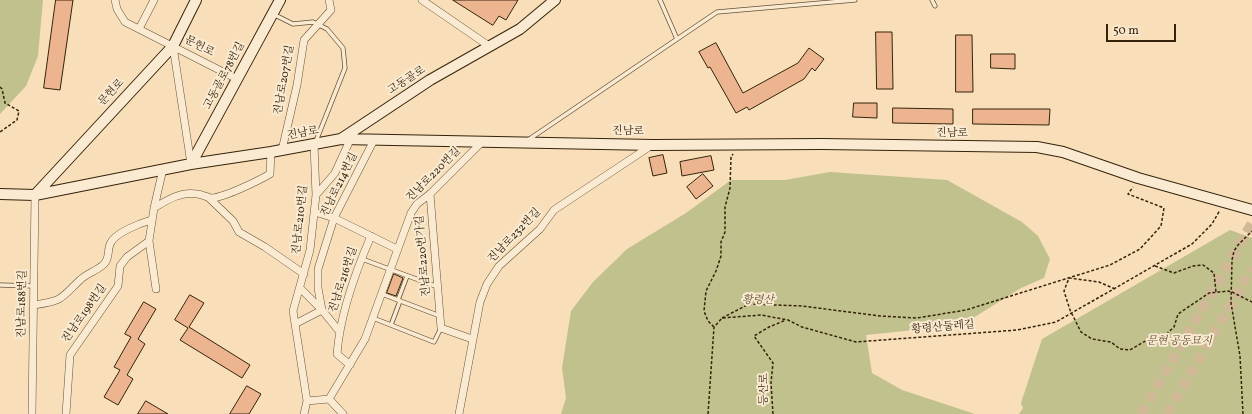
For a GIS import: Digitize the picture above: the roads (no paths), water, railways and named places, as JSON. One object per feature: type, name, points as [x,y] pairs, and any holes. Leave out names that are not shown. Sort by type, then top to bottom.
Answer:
[{"type":"main road","name":"문현로","points":[[35,195],[173,46],[196,0]]},
{"type":"main road","name":"고동골로78번길","points":[[191,164],[280,0]]},
{"type":"main road","name":"고동골로","points":[[346,140],[430,80],[520,29],[555,0]]},
{"type":"main road","name":"진남로","points":[[0,194],[35,195],[191,164],[346,140],[652,145],[740,144],[1037,147],[1063,152],[1138,178],[1252,210]]},
{"type":"street","name":"문헌로","points":[[115,0],[117,9],[126,22],[237,79]]},
{"type":"street","points":[[139,29],[154,0]]},
{"type":"street","name":"진남로207번길","points":[[282,150],[297,85],[304,40],[331,10],[329,0]]},
{"type":"street","points":[[422,0],[489,46]]},
{"type":"street","points":[[173,46],[191,164]]},
{"type":"street","points":[[316,195],[335,173],[346,140]]},
{"type":"street","name":"진남로214번길","points":[[322,310],[318,288],[318,269],[334,218],[374,140]]},
{"type":"street","name":"진남로220번길","points":[[329,399],[365,339],[411,213],[417,204],[430,194],[482,142]]},
{"type":"street","name":"진남로210번길","points":[[304,414],[307,401],[293,311],[310,250],[315,212],[316,195],[314,144]]},
{"type":"street","name":"진남로232번길","points":[[459,414],[480,302],[487,284],[499,266],[540,229],[554,210],[652,145]]},
{"type":"street","points":[[154,208],[168,199],[183,194],[197,194],[212,198],[250,185],[270,174],[270,152]]},
{"type":"street","points":[[156,289],[149,241],[154,208],[163,169]]},
{"type":"street","name":"진남로220번가길","points":[[430,194],[441,328]]},
{"type":"street","name":"진남로188번길","points":[[32,414],[35,195]]},
{"type":"street","points":[[208,197],[233,221],[239,232],[265,247],[304,274]]},
{"type":"street","points":[[315,212],[334,218],[397,249]]},
{"type":"street","name":"진남로198번길","points":[[34,305],[56,302],[72,290],[81,279],[104,264],[109,255],[110,244],[115,239],[126,230],[152,220]]},
{"type":"street","name":"진남로216번길","points":[[350,365],[337,354],[339,331],[361,259],[371,236]]},
{"type":"street","name":"진남로198번길","points":[[66,414],[70,355],[118,286],[120,266],[127,256],[149,241]]},
{"type":"street","points":[[300,288],[322,310],[339,331]]},
{"type":"street","points":[[295,324],[322,310]]},
{"type":"street","points":[[441,328],[472,339]]},
{"type":"street","points":[[307,401],[329,399],[343,414]]},
{"type":"lane","points":[[660,0],[677,39]]},
{"type":"lane","points":[[524,143],[717,12],[855,0]]},
{"type":"lane","points":[[932,0],[936,6]]},
{"type":"lane","points":[[272,13],[293,24],[314,22],[327,29],[343,48],[345,68],[314,144]]},
{"type":"lane","points":[[361,259],[438,287]]},
{"type":"lane","points":[[391,325],[407,276]]},
{"type":"lane","points":[[0,285],[34,286]]},
{"type":"lane","points":[[381,294],[399,300]]},
{"type":"lane","name":"진남로220번가길","points":[[399,300],[440,316]]},
{"type":"lane","points":[[372,318],[434,342],[441,328]]},
{"type":"tunnel","points":[[1141,414],[1252,223]]},
{"type":"tunnel","points":[[1167,414],[1252,268]]},
{"type":"park label","name":"황령산","points":[[758,301]]},
{"type":"park label","name":"문현 공동묘지","points":[[1179,342]]}]
